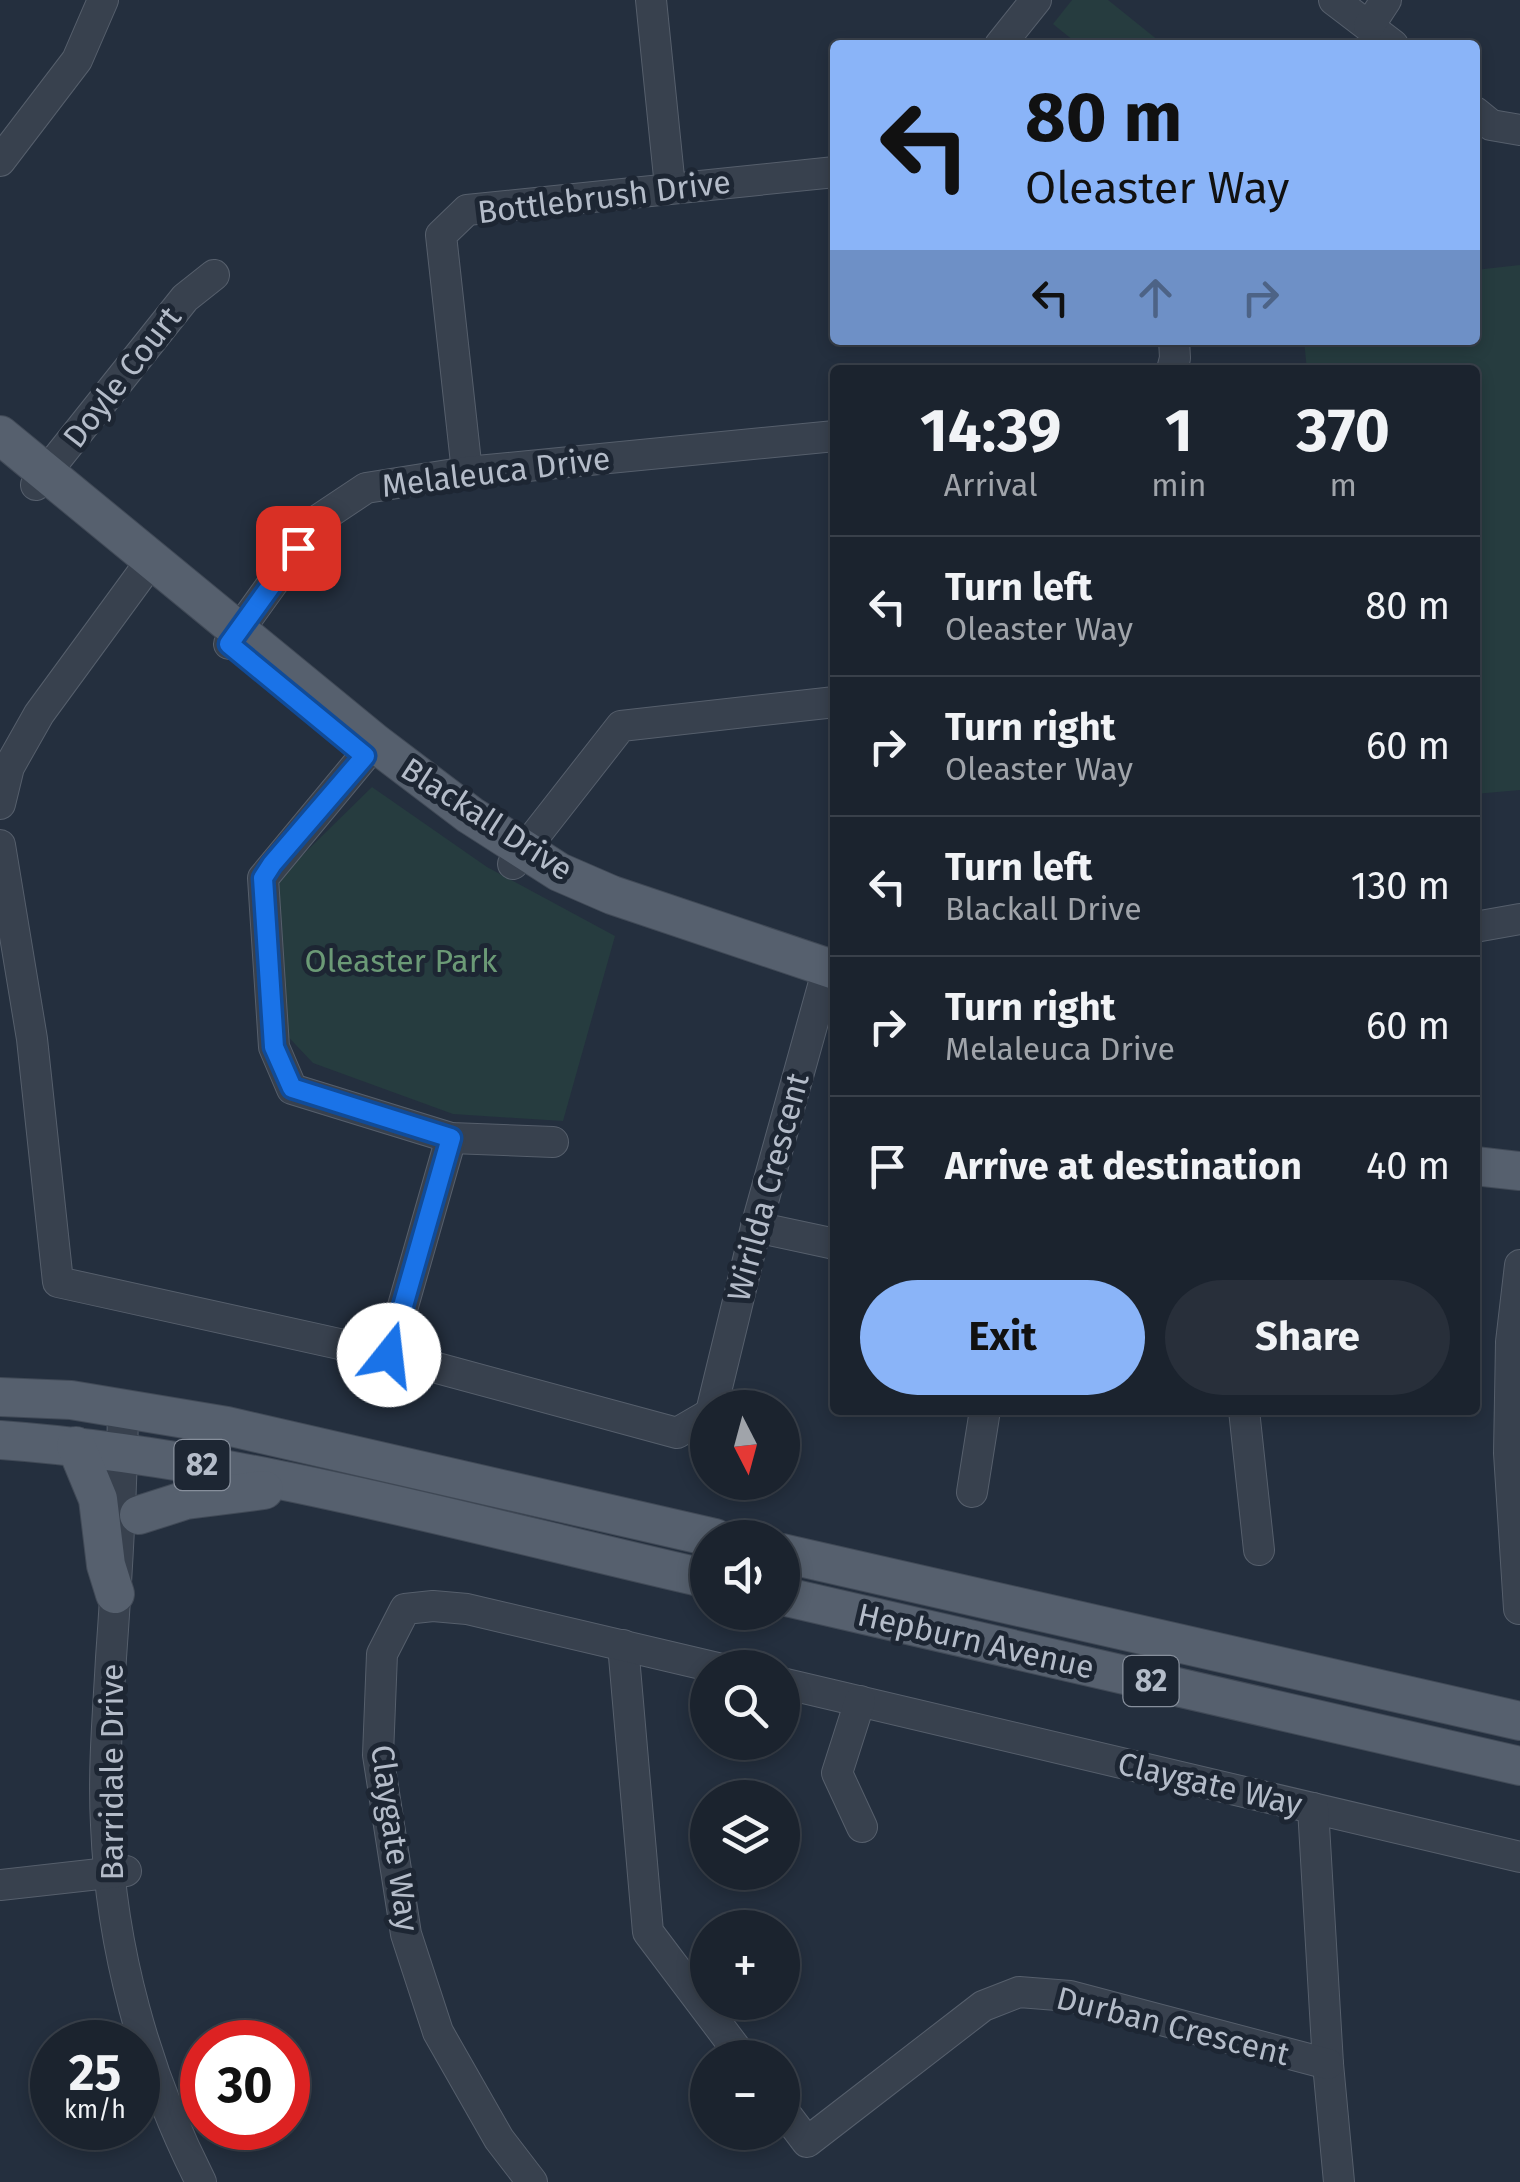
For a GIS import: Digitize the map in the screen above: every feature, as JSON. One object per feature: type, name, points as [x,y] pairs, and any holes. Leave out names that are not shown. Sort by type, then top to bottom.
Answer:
[{"type":"main road","name":"Blackall Drive","points":[[0,434],[42,479],[370,750],[443,816],[519,857],[581,900],[632,921],[830,977]]},
{"type":"main road","name":"Blackall Drive","points":[[0,457],[42,479]]},
{"type":"main road","points":[[1480,1167],[1520,1171]]},
{"type":"main road","points":[[1480,1184],[1520,1188]]},
{"type":"main road","name":"82","points":[[0,1398],[71,1400],[228,1426],[690,1532]]},
{"type":"main road","name":"82","points":[[0,1440],[132,1454],[327,1492],[690,1575]]},
{"type":"main road","points":[[76,1446],[98,1499],[106,1565],[115,1594]]},
{"type":"main road","points":[[139,1515],[229,1492],[327,1492]]},
{"type":"main road","name":"Hepburn Avenue","points":[[800,1557],[1520,1722]]},
{"type":"main road","name":"Hepburn Avenue","points":[[800,1600],[1520,1766]]},
{"type":"main road","points":[[1466,1709],[1520,1708]]},
{"type":"street","points":[[0,161],[77,60],[103,0]]},
{"type":"street","points":[[652,0],[670,187]]},
{"type":"street","points":[[1004,40],[1036,0]]},
{"type":"street","points":[[1334,0],[1381,35],[1386,0]]},
{"type":"street","points":[[1480,116],[1492,125],[1520,130]]},
{"type":"street","name":"Bottlebrush Drive","points":[[467,472],[440,236],[467,210],[830,172]]},
{"type":"street","name":"Doyle Court","points":[[42,479],[185,298],[214,275]]},
{"type":"street","name":"Melaleuca Drive","points":[[234,637],[318,520],[366,488],[467,472],[830,436]]},
{"type":"street","points":[[0,804],[9,767],[39,714],[146,567]]},
{"type":"street","points":[[519,857],[621,726],[830,703]]},
{"type":"street","points":[[370,750],[263,878],[274,1047],[292,1088],[451,1138],[553,1142]]},
{"type":"street","points":[[0,845],[32,1039],[58,1282],[389,1355],[678,1433],[690,1426]]},
{"type":"street","points":[[1480,925],[1520,919]]},
{"type":"street","name":"Wirilda Crescent","points":[[716,1390],[756,1228],[830,977]]},
{"type":"street","points":[[389,1355],[451,1138]]},
{"type":"street","points":[[756,1228],[830,1243]]},
{"type":"street","points":[[1519,1609],[1509,1453],[1511,1342],[1520,1265]]},
{"type":"street","name":"Barridale Drive","points":[[134,1410],[115,1594],[106,1786],[118,1871],[123,1960],[140,2030],[173,2124],[201,2182]]},
{"type":"street","points":[[972,1492],[983,1415]]},
{"type":"street","points":[[1245,1415],[1259,1550]]},
{"type":"street","name":"Barridale Drive","points":[[132,1454],[139,1515],[118,1871],[161,2041],[194,2130],[221,2182]]},
{"type":"street","name":"Claygate Way","points":[[532,2182],[499,2139],[438,2032],[406,1934],[378,1756],[382,1654],[405,1609],[434,1606],[467,1609],[690,1661]]},
{"type":"street","points":[[623,1645],[648,1932],[729,2040]]},
{"type":"street","name":"Claygate Way","points":[[800,1687],[1520,1856]]},
{"type":"street","points":[[860,1701],[838,1773],[862,1828]]},
{"type":"street","points":[[1313,1808],[1339,2182]]},
{"type":"street","points":[[0,1885],[118,1871]]},
{"type":"street","name":"Durban Crescent","points":[[800,2132],[808,2142],[983,2006],[1019,1992],[1070,1996],[1328,2064]]},
{"type":"green space","points":[[1072,0],[1108,0],[1158,40],[1073,40],[1053,24]]},
{"type":"green space","points":[[1520,265],[1520,790],[1480,794],[1480,365],[1306,365],[1304,345],[1480,345],[1480,269]]},
{"type":"green space","name":"Oleaster Park","points":[[372,787],[487,867],[615,936],[563,1121],[453,1114],[313,1063],[278,1026],[271,886]]},
{"type":"route","points":[[298,548],[229,644],[365,756],[263,878],[274,1047],[292,1088],[451,1138],[389,1355]]}]
